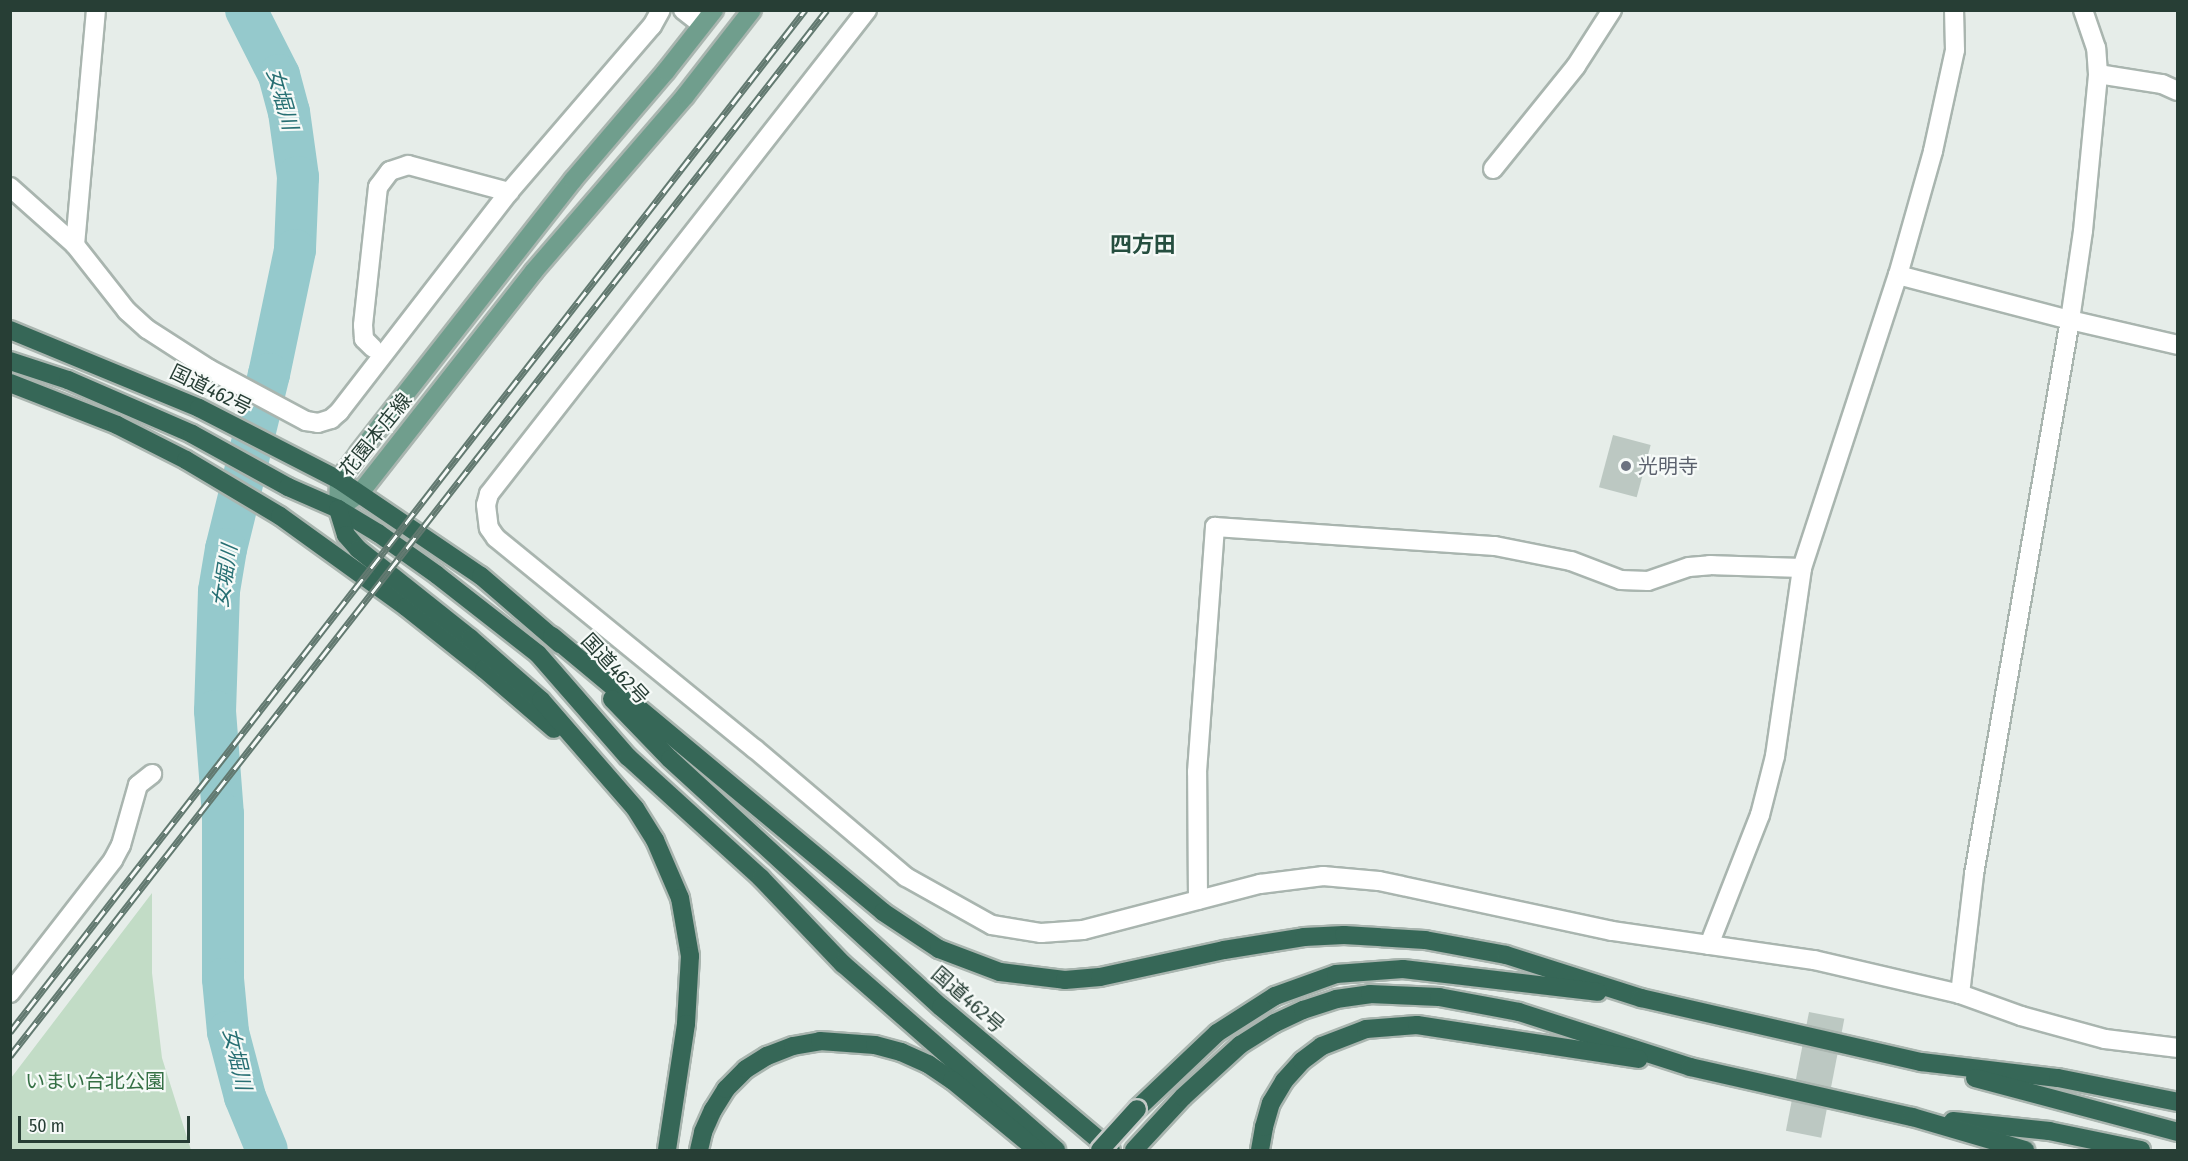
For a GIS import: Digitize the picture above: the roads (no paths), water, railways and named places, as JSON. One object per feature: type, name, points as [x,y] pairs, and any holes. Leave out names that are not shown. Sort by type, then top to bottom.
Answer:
[{"type":"highway","name":"国道462号","points":[[10,330],[199,408],[295,457],[360,493],[481,576],[552,636],[670,759],[941,1007],[1111,1150]]},
{"type":"highway","points":[[10,360],[68,380],[192,434],[288,487],[338,509],[378,533],[437,575],[538,654],[628,757],[761,878],[843,963],[1056,1150]]},
{"type":"highway","points":[[10,383],[117,425],[186,460],[280,516],[406,607],[484,669],[609,777]]},
{"type":"highway","points":[[338,509],[346,535],[358,549],[470,638],[541,700],[635,808],[659,849],[680,898],[687,926],[689,990],[668,1150]]},
{"type":"highway","points":[[552,636],[883,912],[939,949],[968,962],[1000,972],[1065,980],[1135,971],[1224,950],[1304,937],[1382,937],[1425,940],[1506,955],[1641,998],[1921,1062],[2178,1132]]},
{"type":"highway","points":[[1100,1150],[1137,1109],[1217,1033],[1275,996],[1336,974],[1403,969],[1641,998]]},
{"type":"highway","points":[[1134,1150],[1210,1070],[1240,1045],[1275,1023],[1303,1010],[1336,999],[1370,994],[1438,997],[1498,1007],[1690,1067]]},
{"type":"highway","points":[[1260,1150],[1263,1127],[1271,1103],[1296,1068],[1322,1046],[1366,1029],[1390,1025],[1438,1027],[1690,1067],[1912,1117],[2025,1150]]},
{"type":"highway","points":[[699,1150],[703,1132],[713,1110],[726,1089],[746,1069],[767,1056],[793,1046],[820,1041],[848,1041],[902,1052],[927,1064],[952,1080],[1037,1150]]},
{"type":"highway","points":[[1921,1062],[2058,1078],[2178,1102]]},
{"type":"highway","points":[[1912,1117],[2049,1131],[2141,1150]]},
{"type":"main road","name":"花園本庄線","points":[[338,509],[360,493],[534,271],[685,96],[752,10]]},
{"type":"main road","name":"花園本庄線","points":[[338,509],[339,480],[573,180],[708,18]]},
{"type":"street","points":[[75,245],[96,10]]},
{"type":"street","points":[[10,187],[75,245],[127,311],[167,343],[209,369],[306,421],[318,423],[331,419],[339,412],[509,192],[652,26],[661,10]]},
{"type":"street","points":[[683,10],[708,18]]},
{"type":"street","points":[[867,10],[489,495],[486,506],[489,528],[496,538],[737,734],[906,878],[967,914],[992,925],[1041,933],[1083,930],[1260,884],[1323,876],[1379,881],[1612,931],[1814,960],[1960,994],[2021,1016],[2105,1039],[2178,1048]]},
{"type":"street","points":[[1493,169],[1576,66],[1612,10]]},
{"type":"street","points":[[1708,945],[1760,815],[1775,756],[1802,568],[1898,274],[1933,151],[1955,50],[1954,10]]},
{"type":"street","points":[[1960,994],[1974,874],[2070,320],[2083,231],[2098,74],[2096,48],[2083,10]]},
{"type":"street","points":[[2098,74],[2162,84],[2178,91]]},
{"type":"street","points":[[373,348],[364,339],[363,325],[378,187],[390,171],[408,165],[509,192]]},
{"type":"street","points":[[1898,274],[2070,320],[2178,345]]},
{"type":"street","points":[[1198,900],[1197,772],[1215,527],[1495,546],[1571,561],[1621,580],[1648,581],[1689,567],[1710,565],[1802,568]]},
{"type":"street","points":[[10,993],[113,860],[121,845],[138,785],[152,774]]},
{"type":"waterway","name":"女堀川","points":[[246,10],[279,75],[289,112],[298,177],[295,250],[269,374],[226,549],[219,591],[215,711],[223,814],[223,979],[228,1032],[245,1097],[267,1150]]},
{"type":"railway","points":[[10,1032],[805,10]]},
{"type":"railway","points":[[10,1056],[827,10]]},
{"type":"place","name":"光明寺","points":[[1626,466]]},
{"type":"district","name":"四方田","points":[[1143,245]]},
{"type":"park label","name":"いまい台北公園","points":[[95,1081]]}]
